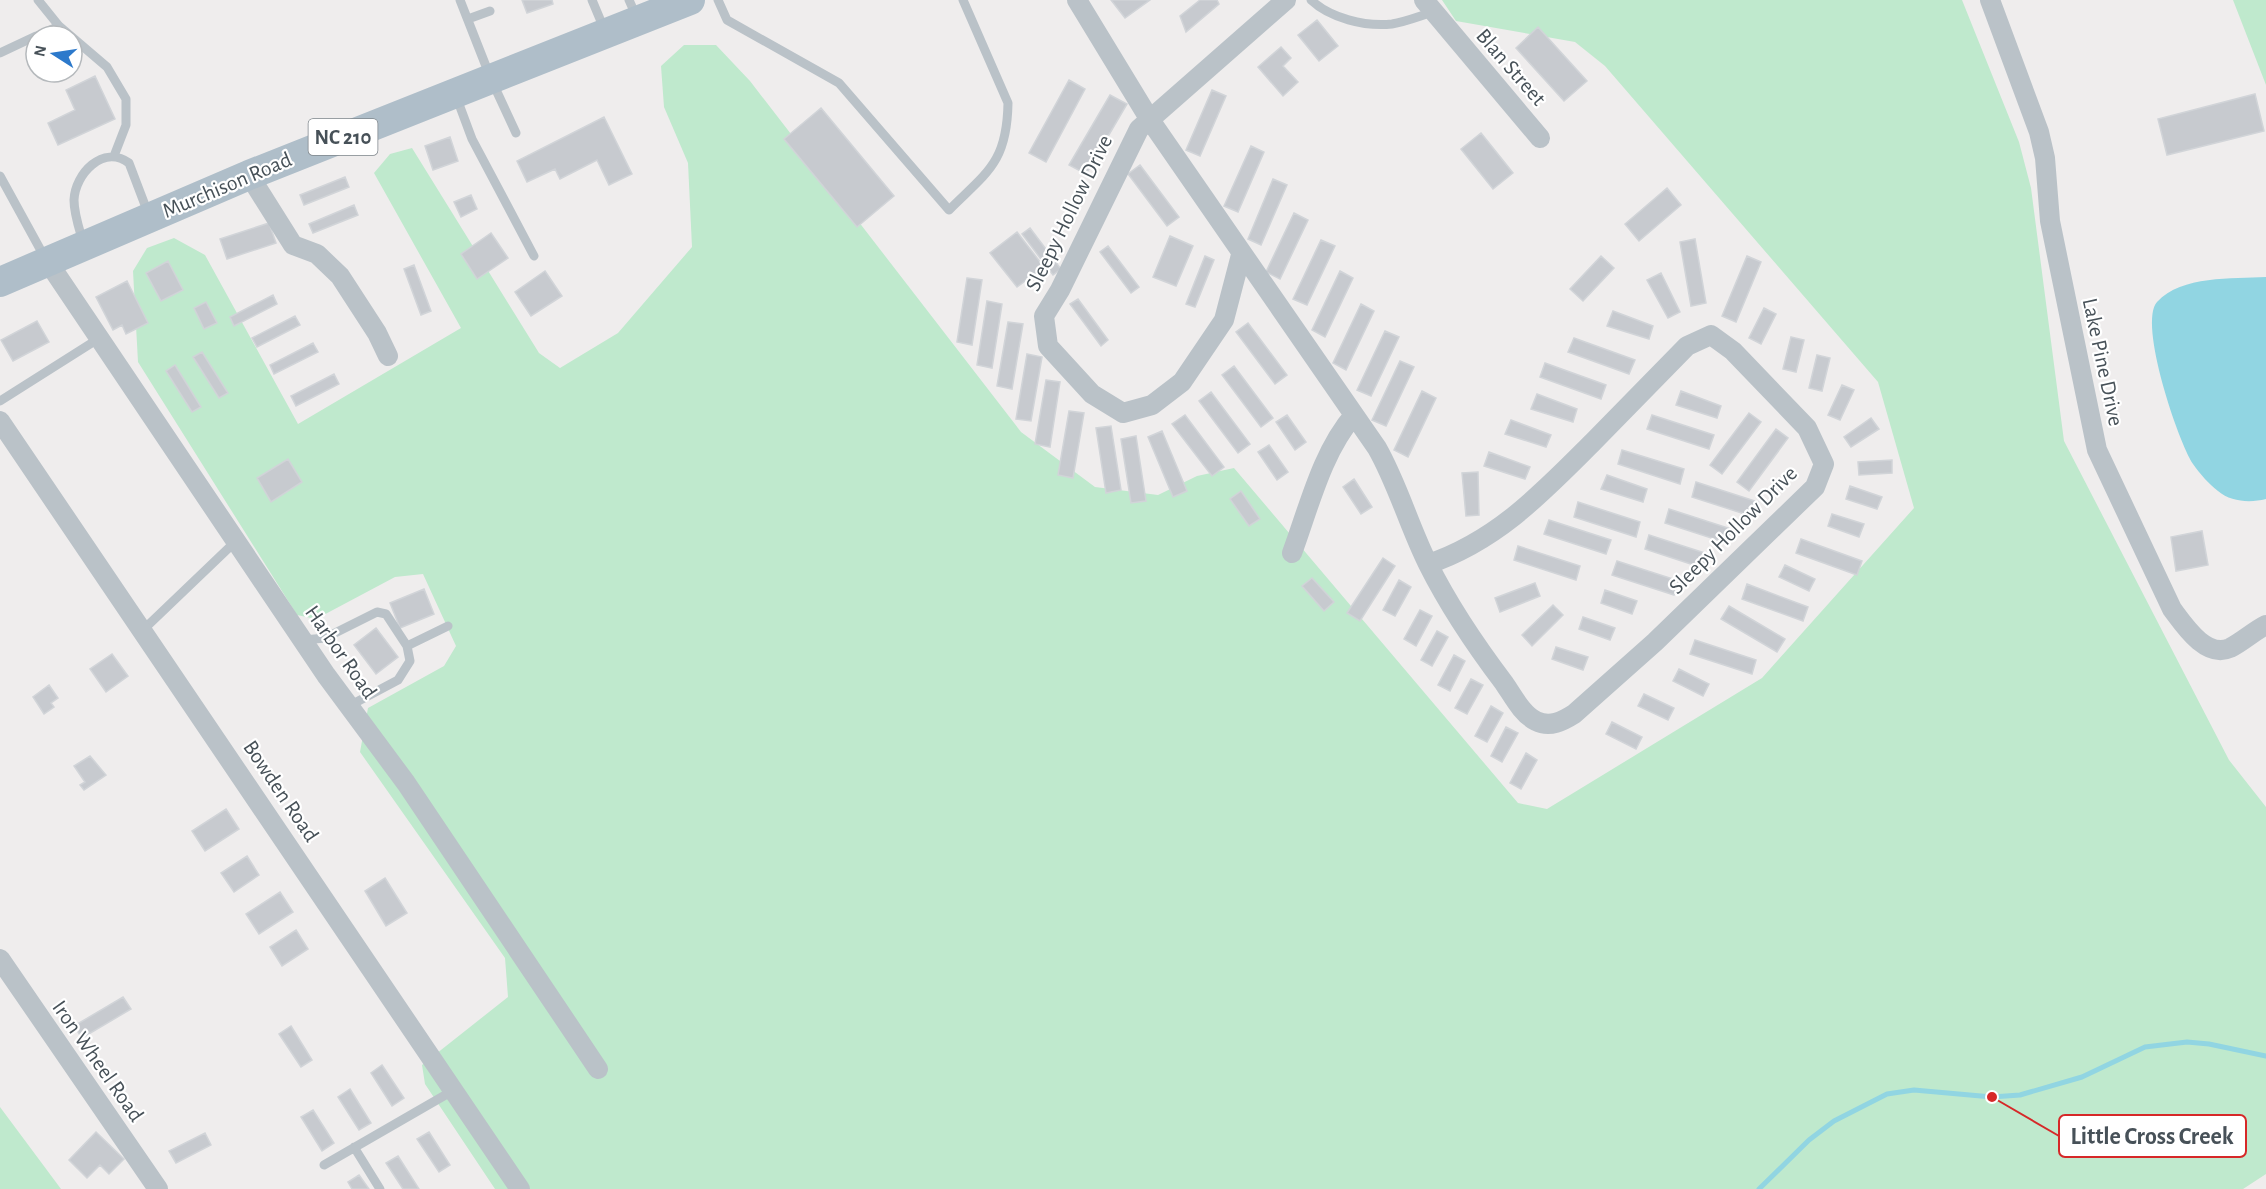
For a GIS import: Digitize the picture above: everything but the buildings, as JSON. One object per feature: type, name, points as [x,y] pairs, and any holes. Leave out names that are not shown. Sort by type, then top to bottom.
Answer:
[{"type":"main road","name":"Murchison Road","points":[[0,282],[249,175],[605,33],[633,10],[687,0]]},
{"type":"street","name":"Sleepy Hollow Drive","points":[[1077,0],[1150,120],[1391,472],[1428,564],[1485,659],[1527,714],[1537,722],[1549,724],[1560,722],[1574,714],[1655,642],[1815,487],[1824,464],[1807,428],[1733,351],[1711,335],[1687,346],[1533,503],[1494,533],[1460,552],[1428,564]]},
{"type":"street","points":[[1150,120],[1286,0]]},
{"type":"street","name":"Lake Pine Drive","points":[[1990,0],[2039,132],[2045,158],[2050,221],[2097,450],[2172,609],[2204,647],[2228,649],[2266,625]]},
{"type":"street","name":"Blan Street","points":[[1428,6],[1540,138]]},
{"type":"street","name":"Sleepy Hollow Drive","points":[[1150,120],[1139,129],[1125,152],[1060,290],[1044,316],[1048,346],[1092,394],[1123,413],[1152,405],[1182,382],[1224,320],[1241,255]]},
{"type":"street","points":[[249,175],[293,245],[317,254],[340,276],[377,333],[388,356]]},
{"type":"street","name":"Harbor Road","points":[[48,262],[98,339],[349,706],[406,783],[598,1069]]},
{"type":"street","points":[[1292,553],[1330,453],[1344,427],[1354,415]]},
{"type":"street","name":"Bowden Road","points":[[0,421],[520,1189]]},
{"type":"street","name":"Iron Wheel Road","points":[[0,959],[158,1189]]},
{"type":"lane","points":[[38,0],[58,24]]},
{"type":"lane","points":[[460,0],[491,79],[516,134]]},
{"type":"lane","points":[[592,0],[605,33]]},
{"type":"lane","points":[[718,0],[727,20],[839,83],[949,210],[982,179],[1000,155],[1008,118],[1008,103],[963,0]]},
{"type":"lane","points":[[1311,0],[1321,10],[1359,22],[1392,24],[1428,6]]},
{"type":"lane","points":[[468,19],[490,11]]},
{"type":"lane","points":[[0,53],[24,42]]},
{"type":"lane","points":[[84,47],[106,67],[126,99],[126,125],[114,156]]},
{"type":"lane","points":[[455,93],[472,139],[534,256]]},
{"type":"lane","points":[[84,246],[75,214],[76,186],[93,164],[102,158],[114,156],[129,163],[150,218]]},
{"type":"lane","points":[[0,176],[48,262]]},
{"type":"lane","points":[[0,199],[10,195]]},
{"type":"lane","points":[[0,401],[98,339]]},
{"type":"lane","points":[[142,630],[236,541]]},
{"type":"lane","points":[[304,640],[325,638],[371,614],[383,612],[408,646],[410,661],[398,680],[349,706]]},
{"type":"lane","points":[[408,646],[448,626]]},
{"type":"lane","points":[[324,1165],[454,1090]]},
{"type":"lane","points":[[354,1147],[380,1189]]},
{"type":"green space","points":[[1442,0],[1962,0],[2019,142],[2031,188],[2064,441],[2229,760],[2266,807],[2266,1174],[2243,1189],[495,1189],[425,1084],[422,1065],[508,997],[505,958],[360,752],[368,708],[444,666],[456,646],[423,574],[395,577],[316,619],[297,615],[138,362],[133,271],[147,248],[174,238],[205,255],[298,424],[461,328],[374,173],[390,154],[412,148],[539,353],[560,368],[618,333],[692,247],[688,163],[664,107],[661,66],[684,45],[716,45],[750,81],[1021,432],[1095,487],[1158,495],[1197,476],[1234,468],[1518,803],[1547,809],[1762,678],[1914,508],[1878,382],[1605,66],[1575,42],[1456,21]]},
{"type":"green space","points":[[2233,0],[2266,0],[2266,85]]},
{"type":"green space","points":[[0,1107],[61,1189],[0,1189]]},
{"type":"water","points":[[2266,277],[2266,499],[2241,501],[2223,495],[2211,485],[2193,464],[2186,451],[2162,382],[2152,333],[2152,314],[2157,302],[2167,293],[2180,287],[2208,280]]},
{"type":"waterway","points":[[1759,1189],[1809,1140],[1834,1121],[1887,1094],[1914,1090],[1992,1097],[2020,1095],[2082,1077],[2145,1047],[2187,1042],[2209,1044],[2266,1056]]},
{"type":"place","name":"Little Cross Creek","points":[[1992,1097]]}]
